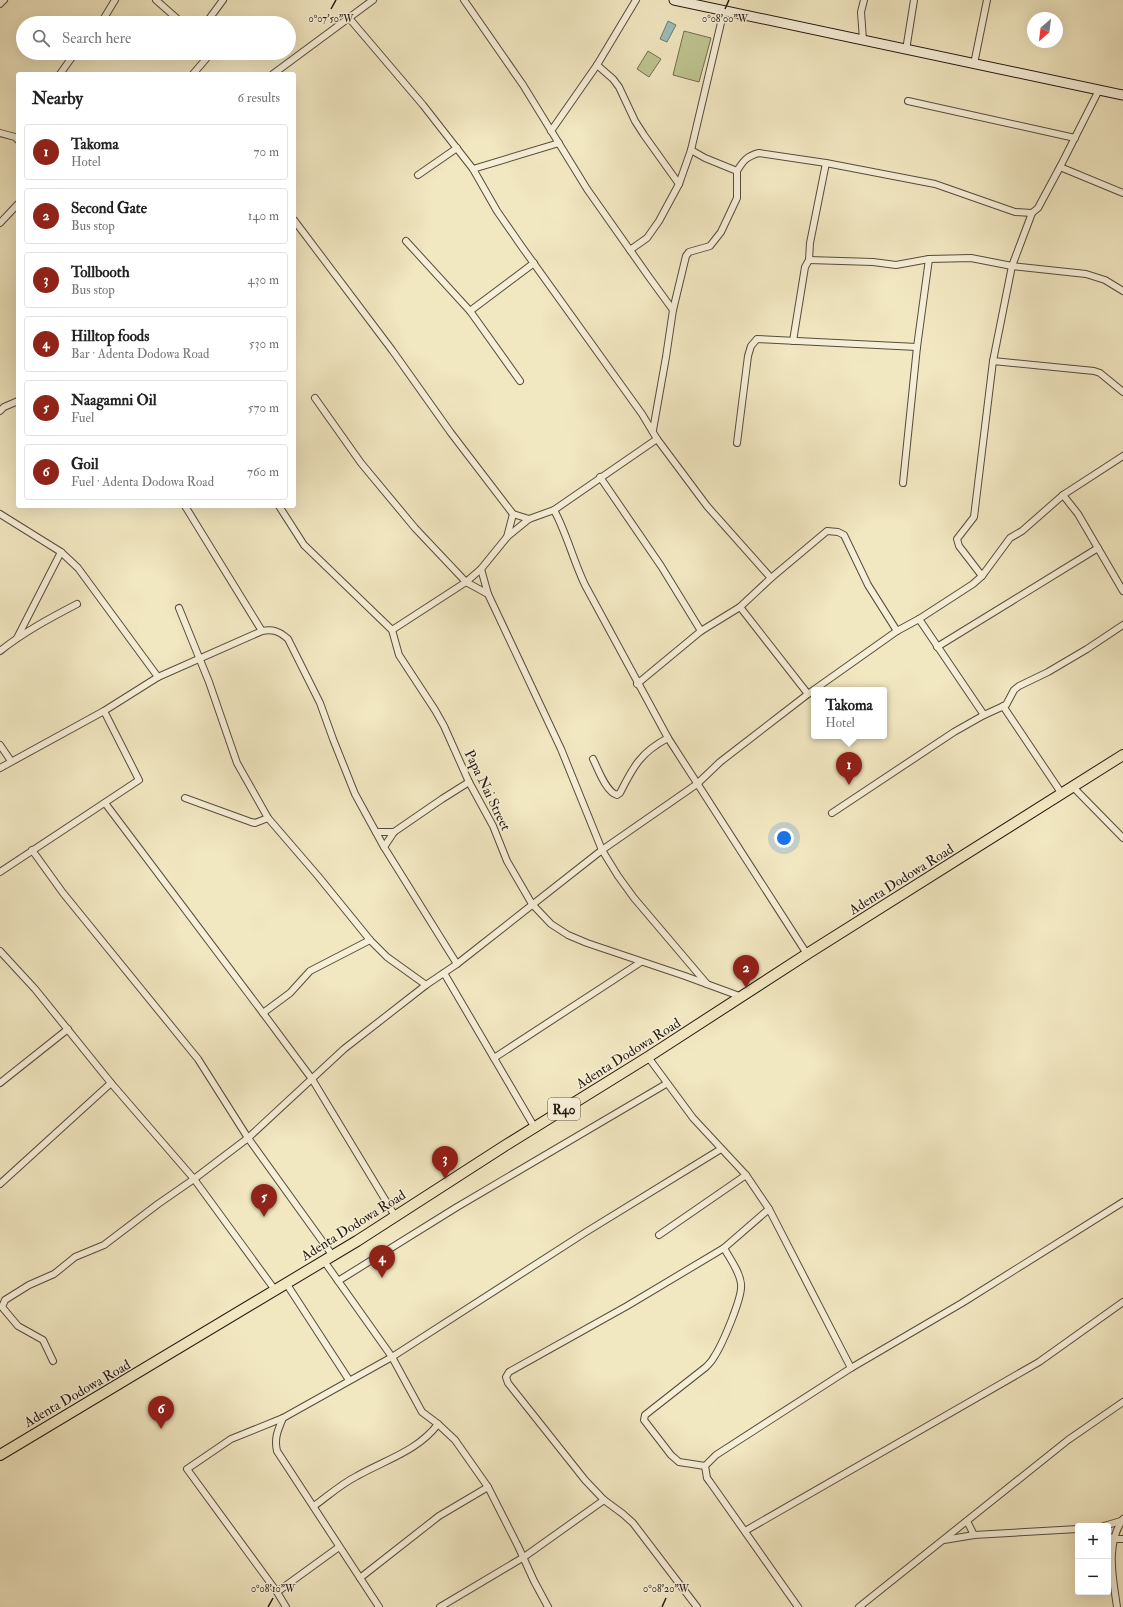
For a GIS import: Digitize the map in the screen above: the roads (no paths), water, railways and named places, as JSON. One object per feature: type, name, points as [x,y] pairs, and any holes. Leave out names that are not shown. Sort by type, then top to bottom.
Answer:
[{"type":"main road","name":"Adenta Dodowa Road","points":[[0,1455],[329,1258],[648,1057],[807,954],[1123,756]]},
{"type":"street","points":[[0,4],[4,0]]},
{"type":"street","points":[[105,16],[115,0]]},
{"type":"street","points":[[156,0],[174,16]]},
{"type":"street","points":[[211,16],[223,0]]},
{"type":"street","points":[[296,57],[373,0]]},
{"type":"street","points":[[464,0],[523,85],[587,189],[673,310]]},
{"type":"street","points":[[551,131],[597,65],[636,0]]},
{"type":"street","points":[[674,0],[1123,95]]},
{"type":"street","points":[[863,40],[861,12],[864,0]]},
{"type":"street","points":[[906,50],[914,0]]},
{"type":"street","points":[[974,64],[988,0]]},
{"type":"street","points":[[630,250],[647,238],[659,221],[679,184],[691,150],[724,10]]},
{"type":"street","points":[[349,18],[423,105],[473,169],[497,211],[657,438],[707,506],[771,578]]},
{"type":"street","points":[[61,72],[70,60]]},
{"type":"street","points":[[195,72],[205,60]]},
{"type":"street","points":[[276,72],[292,60]]},
{"type":"street","points":[[597,65],[613,79],[619,87],[635,121],[679,184]]},
{"type":"street","points":[[982,576],[960,546],[957,539],[974,517],[992,361],[1012,266],[1032,213],[1038,208],[1060,168],[1099,90]]},
{"type":"street","points":[[908,101],[1075,138]]},
{"type":"street","points":[[0,133],[16,137]]},
{"type":"street","points":[[473,169],[559,143]]},
{"type":"street","points":[[418,176],[457,148]]},
{"type":"street","points":[[691,150],[705,158],[737,171]]},
{"type":"street","points":[[652,430],[666,357],[673,310],[686,256],[689,252],[712,244],[726,223],[738,196],[737,171],[744,159],[750,155],[759,153],[826,163],[935,184],[1016,212],[1032,213]]},
{"type":"street","points":[[793,341],[805,267],[809,260],[810,243],[826,163]]},
{"type":"street","points":[[1060,168],[1123,193]]},
{"type":"street","points":[[0,223],[16,206]]},
{"type":"street","points":[[296,223],[392,350],[451,433],[513,514],[529,519]]},
{"type":"street","points":[[406,241],[470,311],[520,381]]},
{"type":"street","points":[[809,260],[873,262],[896,265],[929,259],[971,258],[1012,266],[1086,274],[1105,280],[1123,291]]},
{"type":"street","points":[[903,483],[917,347],[929,259]]},
{"type":"street","points":[[470,311],[534,263]]},
{"type":"street","points":[[737,443],[748,356],[751,346],[757,339],[917,347]]},
{"type":"street","points":[[992,361],[1094,371],[1100,373],[1123,392]]},
{"type":"street","points":[[315,398],[361,463],[415,528],[466,582],[488,594]]},
{"type":"street","points":[[0,411],[4,407],[16,402]]},
{"type":"street","points":[[281,508],[304,545],[392,630],[466,582],[481,569],[507,537],[529,519],[554,510],[657,438]]},
{"type":"street","points":[[818,687],[897,631],[919,619],[982,576],[1006,542],[1022,531],[1063,495],[1123,456]]},
{"type":"street","points":[[600,478],[661,566],[701,631]]},
{"type":"street","points":[[1063,495],[1078,514],[1123,591]]},
{"type":"street","points":[[186,508],[262,631]]},
{"type":"street","points":[[554,510],[566,533],[576,566],[584,585],[637,684],[668,738],[807,954]]},
{"type":"street","points":[[0,514],[61,552],[86,577],[158,677]]},
{"type":"street","points":[[507,537],[513,514]]},
{"type":"street","points":[[637,684],[701,631],[740,607],[771,578],[827,531],[838,532],[844,535],[868,585],[897,631]]},
{"type":"street","points":[[937,647],[1098,548]]},
{"type":"street","points":[[17,638],[61,552]]},
{"type":"street","points":[[481,569],[488,594],[561,749],[602,850],[634,898],[708,985]]},
{"type":"street","points":[[0,651],[44,620],[77,604]]},
{"type":"street","points":[[740,607],[808,694]]},
{"type":"street","points":[[179,608],[208,682],[237,763],[268,818],[370,940],[387,957],[426,985]]},
{"type":"street","points":[[919,619],[984,715]]},
{"type":"street","points":[[832,812],[929,748],[984,715],[1004,706],[1008,702],[1014,690],[1019,686],[1048,672],[1087,649],[1123,625]]},
{"type":"street","points":[[0,768],[104,711],[158,677],[262,631],[275,630],[288,639],[320,703],[355,794],[384,847],[456,964]]},
{"type":"street","name":"Papa Nai Street","points":[[392,630],[399,655],[435,710],[469,782],[493,826],[511,870],[532,904],[551,924],[586,944],[685,976],[742,997]]},
{"type":"street","points":[[53,1361],[43,1340],[15,1323],[2,1307],[4,1300],[30,1285],[54,1274],[79,1254],[104,1246],[158,1204],[194,1179],[248,1138],[344,1049],[602,850],[697,784],[720,762],[811,692]]},
{"type":"street","points":[[1004,706],[1062,794]]},
{"type":"street","points":[[0,872],[140,779],[104,711]]},
{"type":"street","points":[[593,759],[608,789],[612,794],[616,795],[620,793],[634,766],[640,759],[655,744],[668,738]]},
{"type":"street","points":[[0,745],[11,761]]},
{"type":"street","points":[[384,847],[394,832],[469,782]]},
{"type":"street","points":[[1072,788],[1123,838]]},
{"type":"street","points":[[185,798],[255,823],[268,818]]},
{"type":"street","points":[[105,803],[312,1079],[395,1216]]},
{"type":"street","points":[[376,832],[394,832]]},
{"type":"street","points":[[32,850],[63,894],[198,1059],[248,1138],[329,1258],[338,1281],[392,1357],[422,1412],[438,1424],[455,1440],[488,1487],[548,1607]]},
{"type":"street","points":[[263,1013],[290,994],[310,971],[370,940]]},
{"type":"street","points":[[1,955],[35,989],[111,1083],[194,1179],[275,1290]]},
{"type":"street","points":[[494,1058],[641,962]]},
{"type":"street","points":[[444,973],[535,1128]]},
{"type":"street","points":[[0,1083],[68,1029]]},
{"type":"street","points":[[648,1057],[692,1118],[746,1175],[769,1209],[851,1368]]},
{"type":"street","points":[[0,1184],[111,1083]]},
{"type":"street","points":[[338,1281],[457,1207],[666,1084]]},
{"type":"street","points":[[286,1607],[277,1592],[186,1469],[231,1439],[283,1418],[392,1357],[579,1236],[721,1149]]},
{"type":"street","points":[[659,1235],[746,1175]]},
{"type":"street","points":[[705,1466],[716,1455],[851,1368],[962,1303],[1123,1202]]},
{"type":"street","points":[[697,1607],[632,1523],[623,1514],[604,1500],[585,1480],[508,1383],[506,1377],[509,1372],[627,1306],[724,1248],[769,1209]]},
{"type":"street","points":[[705,1466],[679,1462],[670,1455],[644,1420],[645,1415],[706,1367],[714,1359],[719,1349],[742,1289],[738,1275],[724,1248]]},
{"type":"street","points":[[286,1283],[349,1380]]},
{"type":"street","points":[[745,1531],[1039,1362],[1123,1302]]},
{"type":"street","points":[[859,1607],[1068,1440],[1123,1402]]},
{"type":"street","points":[[283,1418],[276,1434],[275,1443],[277,1451],[379,1607]]},
{"type":"street","points":[[314,1506],[357,1475],[407,1451],[418,1444],[431,1434],[438,1424]]},
{"type":"street","points":[[705,1466],[707,1478],[798,1607]]},
{"type":"street","points":[[360,1578],[439,1516],[488,1487]]},
{"type":"street","points":[[440,1607],[524,1557],[604,1500]]},
{"type":"street","points":[[1111,1524],[1122,1520]]},
{"type":"street","points":[[1122,1520],[1111,1538],[1123,1539]]},
{"type":"street","points":[[967,1521],[974,1535]]},
{"type":"street","points":[[942,1541],[974,1535],[1075,1529]]},
{"type":"street","points":[[277,1592],[339,1547]]},
{"type":"street","points":[[1111,1559],[1117,1607]]},
{"type":"water","points":[[668,21],[676,25],[667,42],[660,39]]},
{"type":"place","name":"Takoma","points":[[849,785]]},
{"type":"place","name":"Second Gate","points":[[746,988]]},
{"type":"place","name":"Tollbooth","points":[[445,1179]]},
{"type":"place","name":"Naagamni Oil","points":[[264,1217]]},
{"type":"place","name":"Hilltop foods","points":[[382,1278]]},
{"type":"place","name":"Goil","points":[[161,1429]]}]
